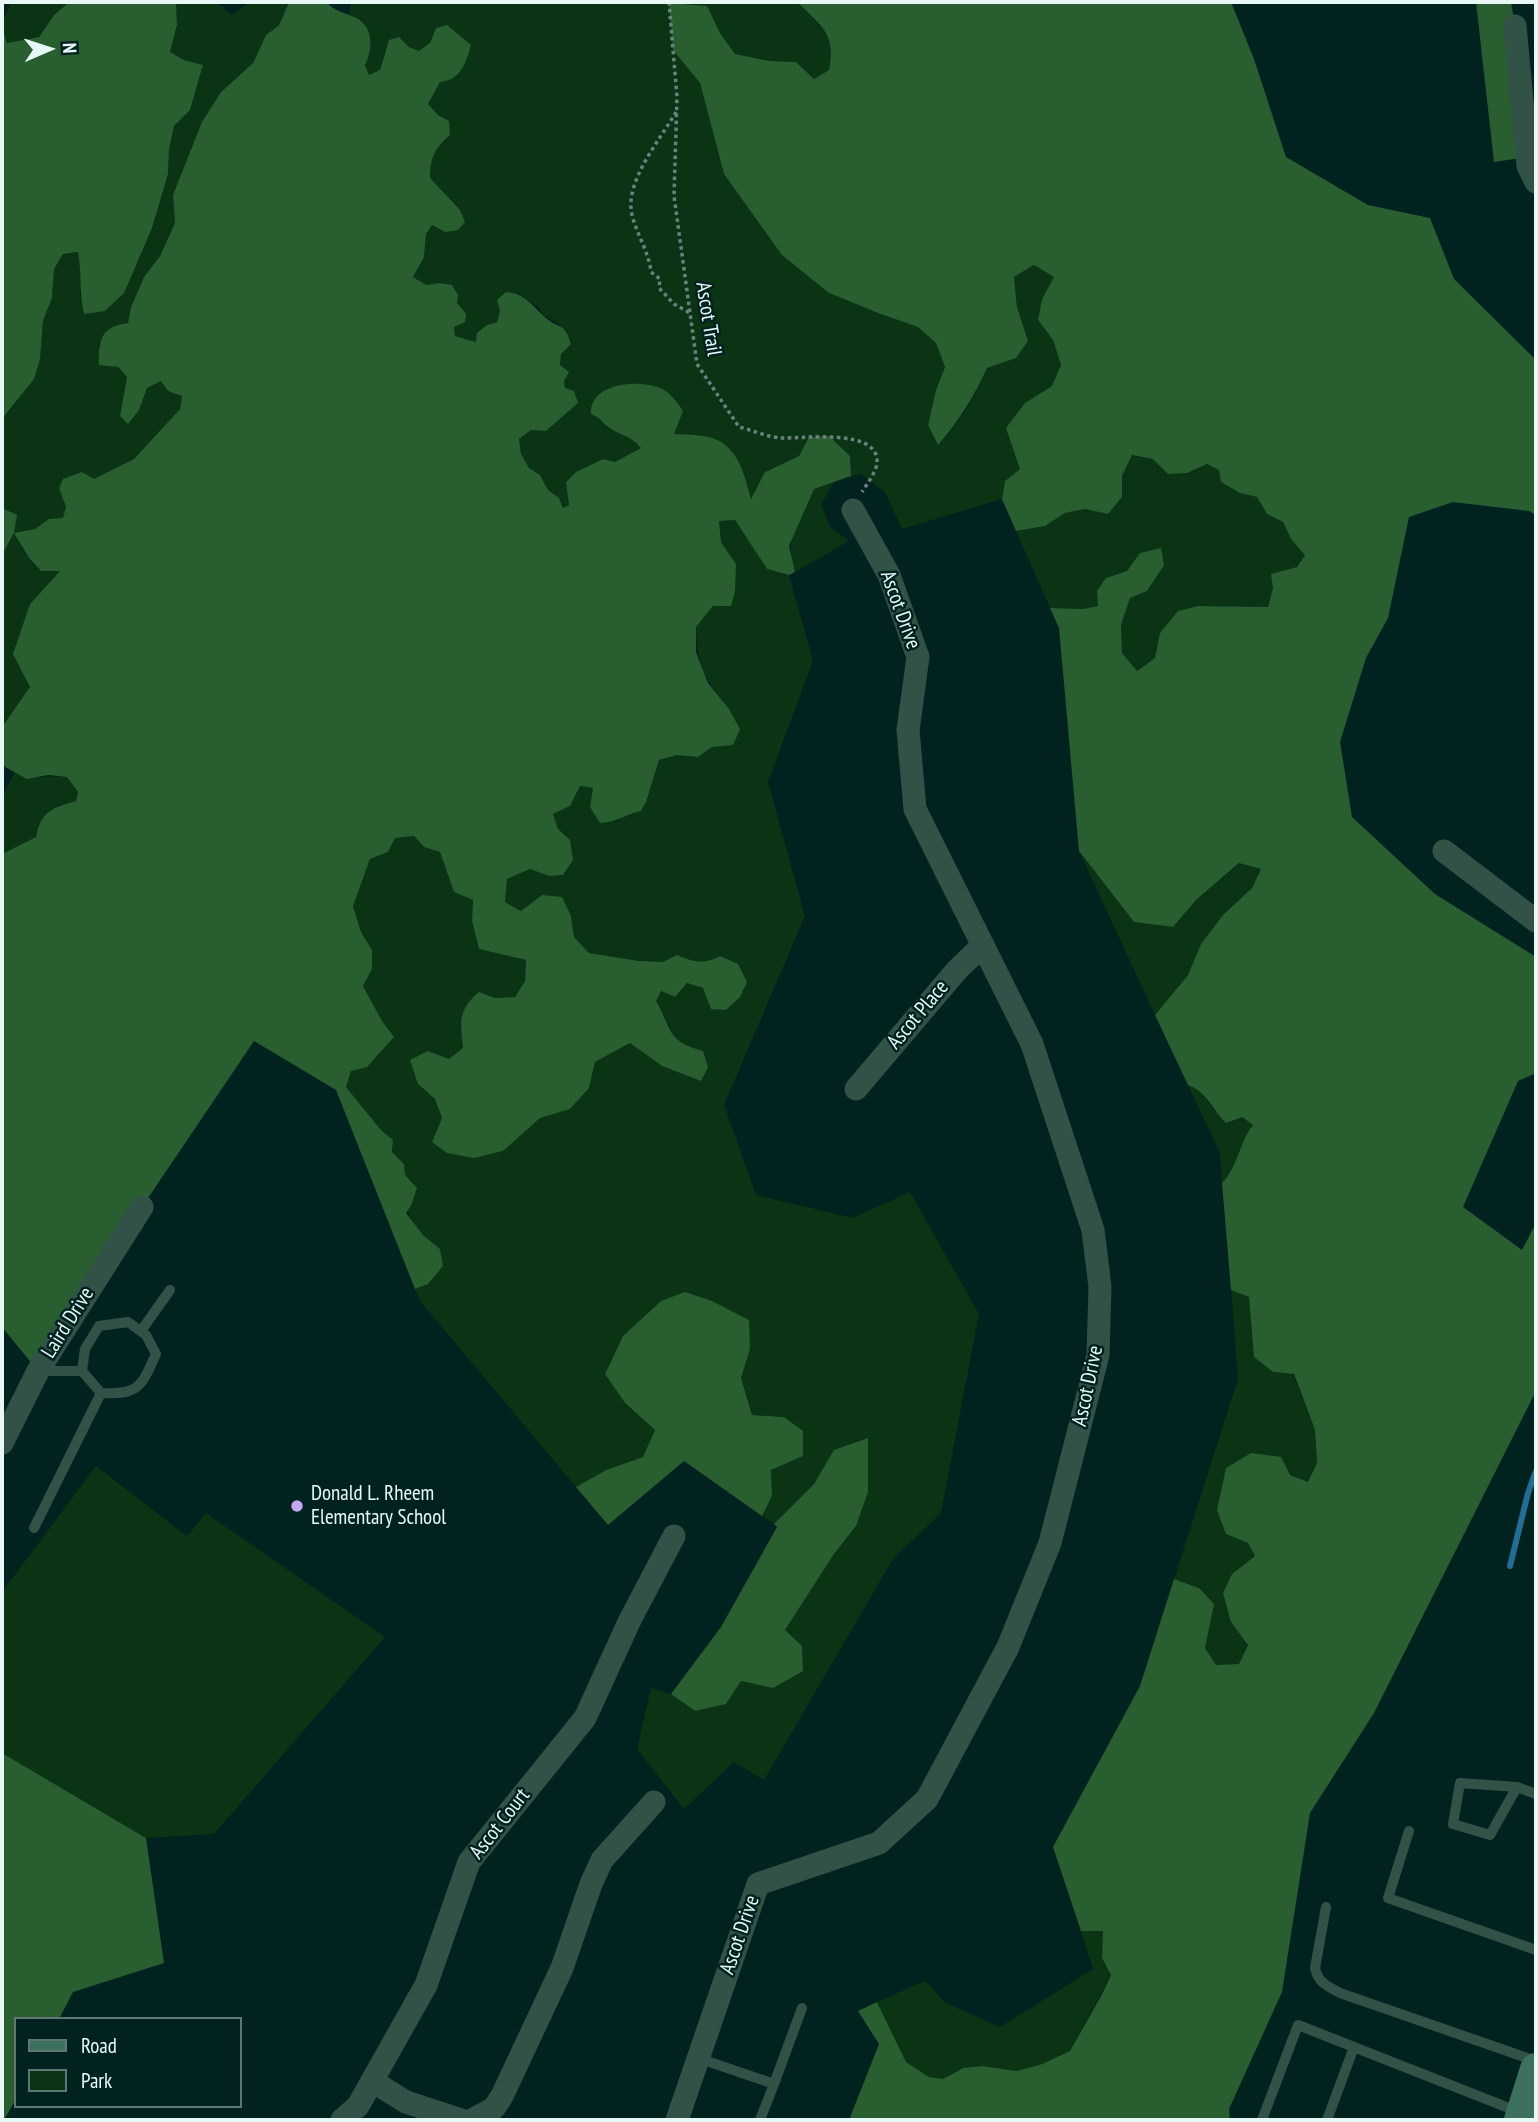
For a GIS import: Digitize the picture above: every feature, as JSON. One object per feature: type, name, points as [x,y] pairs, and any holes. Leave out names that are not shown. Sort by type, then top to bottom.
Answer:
[{"type":"street","points":[[1515,26],[1528,166],[1536,182]]},
{"type":"street","name":"Ascot Drive","points":[[677,2120],[758,1884],[879,1843],[926,1799],[1008,1647],[1050,1543],[1098,1355],[1100,1287],[1093,1230],[1032,1044],[915,809],[908,730],[918,657],[889,575],[853,510]]},
{"type":"street","points":[[1444,851],[1536,921]]},
{"type":"street","name":"Ascot Place","points":[[856,1088],[957,970],[983,945]]},
{"type":"street","name":"Laird Drive","points":[[2,1443],[38,1371],[142,1207]]},
{"type":"street","name":"Ascot Court","points":[[342,2120],[358,2106],[426,1985],[469,1862],[585,1718],[630,1620],[674,1536]]},
{"type":"street","points":[[472,2120],[495,2108],[502,2096],[562,1968],[602,1860],[654,1802]]},
{"type":"street","points":[[1521,2117],[1536,2069]]},
{"type":"street","points":[[372,2081],[406,2102],[461,2120]]},
{"type":"lane","points":[[141,1331],[170,1290]]},
{"type":"lane","points":[[128,1322],[141,1331],[156,1354],[142,1384],[123,1394],[101,1393],[82,1371],[85,1349],[99,1326],[128,1322]]},
{"type":"lane","points":[[38,1371],[82,1371]]},
{"type":"lane","points":[[34,1528],[101,1393]]},
{"type":"lane","points":[[1517,1787],[1490,1835],[1452,1824],[1460,1783],[1517,1787],[1536,1794]]},
{"type":"lane","points":[[1409,1831],[1388,1898],[1536,1950]]},
{"type":"lane","points":[[1326,1907],[1315,1968],[1322,1983],[1340,1993],[1536,2061]]},
{"type":"lane","points":[[761,2120],[802,2008]]},
{"type":"lane","points":[[1262,2120],[1298,2025],[1521,2117]]},
{"type":"lane","points":[[1327,2120],[1354,2047]]},
{"type":"lane","points":[[698,2058],[774,2084]]},
{"type":"path","name":"Ascot Trail","points":[[669,2],[677,110],[674,196],[697,365],[739,427],[778,438],[842,436],[855,439],[875,454],[877,464],[853,510]]},
{"type":"path","points":[[677,110],[635,180],[631,211],[640,244],[649,258],[651,272],[660,279],[659,288],[674,304],[690,313]]},
{"type":"green space","points":[[9,2],[69,2],[54,15],[39,37],[7,43],[2,22],[10,6]]},
{"type":"green space","points":[[69,2],[176,2],[177,25],[170,52],[184,60],[203,65],[190,110],[174,126],[169,149],[168,174],[152,228],[124,293],[105,311],[84,314],[78,252],[63,254],[54,269],[52,298],[43,321],[40,359],[34,379],[2,419],[2,25],[7,43],[39,37],[54,15]]},
{"type":"green space","points":[[176,2],[219,2],[232,15],[250,2],[289,2],[278,25],[266,35],[253,63],[221,92],[173,195],[175,223],[160,256],[144,277],[131,307],[128,323],[110,330],[98,346],[127,377],[120,416],[128,423],[139,410],[147,388],[161,381],[182,396],[180,409],[134,459],[94,479],[59,488],[66,507],[64,519],[44,524],[21,547],[41,571],[61,571],[30,604],[23,671],[30,687],[2,729],[2,555],[14,533],[16,515],[2,508],[2,419],[16,403],[40,359],[43,321],[52,298],[54,269],[63,254],[78,252],[82,274],[80,298],[139,256],[152,228],[168,174],[169,149],[174,126],[190,110],[203,65],[184,60],[170,52],[177,25]]},
{"type":"green space","points":[[289,2],[326,2],[362,22],[370,39],[370,53],[365,65],[369,75],[380,70],[389,40],[399,37],[409,47],[419,51],[430,43],[436,28],[447,25],[471,45],[462,70],[453,78],[440,82],[428,104],[438,115],[449,121],[450,135],[434,154],[430,178],[460,210],[465,222],[458,230],[445,232],[432,225],[426,234],[424,257],[413,277],[426,285],[452,285],[458,295],[457,303],[466,314],[465,322],[454,327],[455,336],[476,342],[477,333],[487,325],[497,322],[500,311],[497,300],[506,292],[523,298],[566,332],[571,344],[561,354],[560,365],[569,372],[564,381],[565,388],[574,391],[578,403],[546,431],[531,430],[519,439],[521,454],[529,468],[540,475],[548,490],[559,498],[563,508],[569,505],[566,482],[576,472],[603,459],[615,462],[641,448],[591,414],[598,395],[618,386],[643,384],[670,394],[683,411],[674,434],[708,437],[726,446],[738,461],[751,499],[765,472],[799,456],[809,437],[829,436],[850,456],[851,476],[814,489],[789,546],[795,572],[789,575],[767,569],[735,520],[719,521],[721,542],[736,564],[735,591],[731,606],[713,606],[696,627],[696,652],[708,683],[729,709],[740,729],[733,745],[712,747],[698,757],[677,755],[659,760],[641,811],[612,821],[600,823],[590,807],[593,788],[580,786],[570,806],[553,814],[558,829],[570,840],[573,860],[563,875],[549,876],[530,869],[507,879],[505,902],[521,911],[542,895],[562,897],[571,916],[574,937],[589,953],[663,962],[677,955],[698,962],[720,956],[738,964],[747,982],[740,997],[726,1010],[711,1009],[703,988],[687,983],[675,997],[661,991],[656,1001],[676,1038],[703,1051],[708,1067],[701,1081],[662,1066],[630,1043],[595,1062],[589,1088],[570,1109],[540,1118],[503,1151],[474,1158],[447,1153],[432,1142],[442,1118],[435,1099],[418,1084],[410,1060],[428,1051],[449,1059],[463,1048],[462,1017],[472,998],[479,992],[495,998],[515,997],[525,981],[526,960],[479,949],[472,921],[473,900],[454,892],[440,852],[424,847],[414,836],[395,838],[388,852],[370,859],[353,906],[361,932],[372,950],[372,969],[363,986],[394,1037],[367,1067],[351,1071],[346,1087],[381,1130],[393,1140],[392,1152],[404,1164],[405,1175],[417,1188],[406,1213],[423,1235],[440,1249],[443,1266],[428,1284],[415,1289],[336,1090],[254,1041],[142,1207],[38,1371],[2,1327],[2,854],[36,837],[45,816],[54,809],[76,801],[78,792],[67,777],[48,775],[27,779],[5,767],[2,758],[2,727],[30,687],[13,654],[30,604],[60,571],[41,571],[29,558],[14,533],[35,529],[49,519],[63,518],[66,507],[59,488],[63,479],[82,472],[94,479],[134,459],[180,409],[182,396],[168,391],[161,381],[147,388],[139,410],[128,424],[120,416],[127,377],[118,367],[99,365],[99,349],[107,331],[128,323],[131,307],[144,277],[160,256],[175,223],[173,195],[202,122],[221,92],[253,63],[266,35],[279,25]]},
{"type":"green space","points":[[352,2],[799,4],[825,32],[830,48],[829,70],[814,79],[796,62],[770,61],[735,54],[720,34],[707,6],[673,50],[700,83],[724,174],[748,205],[829,293],[918,327],[936,343],[945,367],[936,390],[928,425],[938,445],[966,409],[987,368],[1016,358],[1028,341],[1017,307],[1014,277],[1034,265],[1054,277],[1042,299],[1038,320],[1053,340],[1061,365],[1052,386],[1025,403],[1020,469],[1005,481],[1002,499],[902,529],[885,492],[861,474],[851,476],[850,456],[809,437],[799,456],[765,472],[751,500],[741,468],[728,449],[707,439],[673,434],[683,411],[591,414],[641,448],[615,463],[602,459],[576,472],[566,482],[569,505],[563,508],[559,498],[548,491],[540,475],[529,468],[521,454],[519,439],[531,430],[546,431],[578,403],[565,388],[560,365],[561,325],[544,316],[538,307],[518,293],[500,311],[497,322],[487,325],[477,342],[455,336],[439,283],[426,285],[413,277],[424,257],[426,234],[433,224],[442,192],[430,178],[432,159],[450,135],[449,121],[438,115],[428,104],[440,82],[436,28],[430,43],[419,52],[399,37],[384,53],[380,70],[369,75],[348,15]]},
{"type":"green space","points":[[794,2],[1231,2],[1254,59],[1286,157],[1368,205],[1430,218],[1454,279],[1536,360],[1536,515],[1529,511],[1453,502],[1409,517],[1388,618],[1366,658],[1340,742],[1352,817],[1435,894],[1536,957],[1536,1073],[1518,1081],[1463,1207],[1522,1250],[1536,1223],[1536,1391],[1374,1713],[1310,1813],[1282,1992],[1229,2109],[1230,2120],[849,2120],[879,2044],[858,2011],[877,2002],[906,2062],[929,2077],[943,2079],[963,2068],[982,2066],[1017,2071],[1042,2064],[1070,2051],[1111,1975],[1102,1958],[1103,1931],[1081,1931],[1053,1847],[1140,1686],[1174,1579],[1199,1588],[1214,1604],[1205,1648],[1216,1665],[1239,1664],[1248,1645],[1231,1622],[1223,1593],[1232,1574],[1255,1556],[1248,1543],[1226,1534],[1217,1510],[1226,1468],[1251,1453],[1281,1457],[1290,1475],[1308,1482],[1317,1463],[1315,1430],[1294,1374],[1273,1372],[1254,1357],[1249,1297],[1231,1290],[1222,1183],[1232,1170],[1244,1139],[1253,1125],[1242,1117],[1226,1123],[1204,1096],[1188,1085],[1155,1015],[1188,975],[1201,944],[1223,915],[1252,888],[1261,869],[1239,863],[1196,900],[1173,927],[1134,922],[1079,851],[1059,628],[1050,608],[1083,609],[1098,606],[1097,591],[1106,578],[1127,571],[1140,553],[1161,548],[1164,565],[1147,591],[1130,598],[1121,625],[1122,653],[1137,671],[1155,658],[1160,633],[1178,611],[1198,606],[1268,607],[1273,588],[1271,574],[1297,567],[1305,555],[1291,539],[1283,522],[1267,514],[1257,497],[1240,493],[1221,482],[1219,470],[1207,464],[1187,473],[1168,474],[1153,459],[1132,455],[1122,476],[1122,497],[1108,514],[1085,509],[1065,513],[1045,526],[1016,531],[1002,499],[1005,481],[1020,469],[1006,428],[1025,403],[1052,386],[1061,365],[1053,340],[1038,320],[1042,299],[1054,277],[1034,265],[1014,277],[1017,307],[1028,341],[1016,358],[987,368],[966,408],[938,445],[928,425],[936,390],[945,367],[936,343],[918,327],[829,293],[782,255],[724,174],[700,83],[673,50],[669,3],[707,6],[720,33],[735,54],[770,61],[796,62],[814,79],[829,70],[829,40],[820,25]]},
{"type":"green space","points":[[1476,2],[1511,2],[1527,157],[1494,162]]},
{"type":"green space","points":[[1131,455],[1153,459],[1187,473],[1207,464],[1219,470],[1221,482],[1240,493],[1257,497],[1267,514],[1283,522],[1291,539],[1306,555],[1273,588],[1268,607],[1198,606],[1160,633],[1155,658],[1136,671],[1122,654],[1121,625],[1130,598],[1147,591],[1154,578],[1127,571],[1106,578],[1099,606],[1083,609],[1050,608],[1016,531],[1045,526],[1065,513],[1085,509],[1108,514],[1122,497],[1122,476]]},
{"type":"green space","points":[[835,481],[821,504],[830,527],[849,541],[795,572],[791,549],[795,529],[814,489]]},
{"type":"green space","points":[[2,508],[17,515],[14,533],[2,555]]},
{"type":"green space","points":[[735,520],[767,569],[789,575],[813,661],[768,782],[805,916],[724,1105],[756,1195],[853,1218],[910,1192],[979,1314],[941,1513],[893,1559],[764,1780],[734,1762],[684,1809],[637,1749],[651,1688],[671,1694],[695,1711],[726,1704],[741,1681],[773,1688],[785,1630],[834,1554],[856,1526],[868,1439],[834,1451],[814,1484],[774,1524],[762,1516],[772,1496],[771,1470],[803,1456],[784,1417],[752,1415],[741,1378],[750,1349],[661,1301],[623,1336],[605,1373],[625,1403],[655,1430],[643,1457],[606,1470],[576,1487],[420,1301],[415,1289],[428,1284],[440,1249],[418,1229],[408,1212],[404,1164],[392,1152],[393,1140],[381,1130],[346,1087],[351,1071],[394,1037],[363,986],[372,969],[372,950],[361,932],[353,905],[370,859],[388,852],[395,838],[414,836],[424,847],[440,852],[454,892],[473,900],[472,921],[479,949],[526,960],[525,981],[515,997],[495,998],[479,992],[460,1024],[463,1048],[449,1060],[428,1051],[418,1084],[435,1099],[442,1118],[432,1141],[521,1133],[540,1117],[570,1109],[589,1088],[595,1062],[631,1043],[662,1066],[701,1081],[684,1046],[674,1039],[655,1001],[661,991],[675,997],[687,983],[703,988],[721,957],[699,962],[677,955],[663,962],[589,953],[574,937],[571,916],[542,895],[522,911],[505,902],[507,879],[530,869],[549,876],[573,860],[570,840],[558,829],[553,814],[570,806],[580,786],[593,788],[616,822],[632,810],[644,795],[659,760],[677,755],[698,757],[712,747],[729,709],[704,671],[698,652],[696,627],[713,606],[736,564],[721,542],[719,521]]},
{"type":"green space","points":[[15,772],[34,777],[67,777],[78,792],[77,801],[49,812],[41,821],[36,837],[2,854],[2,796]]},
{"type":"green space","points":[[1079,851],[1134,922],[1173,927],[1196,900],[1240,863],[1261,869],[1252,888],[1223,915],[1201,944],[1188,975],[1155,1015]]},
{"type":"green space","points":[[1188,1085],[1201,1090],[1214,1111],[1242,1117],[1253,1125],[1232,1170],[1222,1183],[1220,1153]]},
{"type":"green space","points":[[1231,1290],[1249,1297],[1255,1357],[1273,1372],[1293,1374],[1315,1430],[1317,1463],[1308,1482],[1290,1475],[1226,1534],[1248,1543],[1255,1556],[1232,1574],[1231,1622],[1248,1644],[1239,1665],[1216,1665],[1205,1648],[1208,1628],[1199,1588],[1174,1579],[1238,1379]]},
{"type":"green space","points":[[685,1292],[712,1301],[749,1320],[750,1349],[741,1378],[752,1415],[784,1417],[803,1431],[803,1456],[771,1470],[772,1496],[762,1516],[684,1461],[608,1525],[576,1487],[606,1470],[643,1457],[655,1430],[625,1403],[605,1374],[623,1336],[661,1301]]},
{"type":"green space","points":[[868,1438],[868,1492],[856,1526],[834,1554],[785,1630],[802,1646],[803,1671],[773,1688],[741,1681],[726,1704],[695,1711],[671,1694],[721,1627],[777,1527],[774,1524],[814,1484],[834,1450]]},
{"type":"green space","points":[[96,1466],[187,1536],[206,1513],[385,1637],[214,1834],[146,1838],[2,1753],[2,1592]]},
{"type":"green space","points":[[2,1753],[146,1838],[164,1963],[73,1992],[60,2017],[14,2017],[14,2102],[2,2120]]},
{"type":"green space","points":[[1081,1931],[1103,1931],[1102,1958],[1111,1975],[1070,2051],[1042,2064],[1017,2071],[982,2066],[963,2068],[943,2079],[929,2077],[906,2062],[877,2002],[925,1981],[946,2003],[1000,2027],[1093,1969]]},
{"type":"waterway","points":[[1510,1566],[1536,1471]]},
{"type":"place","name":"Donald L. Rheem Elementary School","points":[[297,1506]]}]
